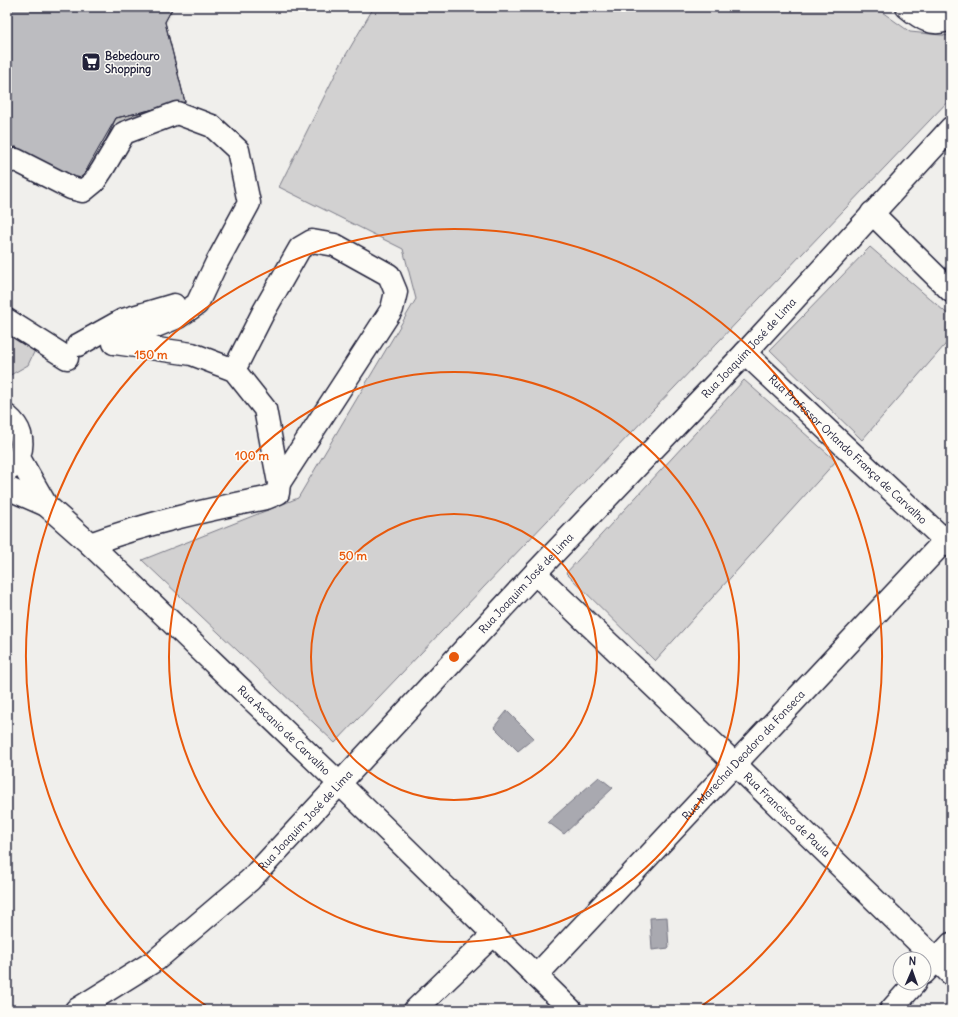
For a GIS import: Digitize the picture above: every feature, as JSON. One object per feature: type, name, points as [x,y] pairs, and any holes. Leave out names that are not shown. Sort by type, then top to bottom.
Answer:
[{"type":"street","points":[[907,7],[921,18],[932,22],[951,18]]},
{"type":"street","points":[[7,162],[16,160],[71,188],[83,191],[94,182],[124,133],[177,113],[212,126],[238,150],[250,203],[216,264],[197,304],[178,318],[114,343],[192,354],[234,370],[265,409],[272,439],[279,483],[278,493],[266,498],[126,531],[90,544]]},
{"type":"street","name":"Rua Joaquim José de Lima","points":[[76,1010],[156,960],[250,880],[535,573],[744,353],[951,128]]},
{"type":"street","points":[[872,214],[951,291]]},
{"type":"street","points":[[234,370],[264,311],[300,248],[312,241],[335,245],[389,275],[396,292],[392,309],[279,483]]},
{"type":"street","points":[[7,320],[73,352],[123,320],[175,305],[178,318]]},
{"type":"street","name":"Rua Professor Orlando França de Carvalho","points":[[744,353],[949,540]]},
{"type":"street","points":[[7,416],[14,421],[20,434],[21,446],[13,465]]},
{"type":"street","name":"Rua Ascanio de Carvalho","points":[[13,465],[46,505],[90,544],[339,783],[571,1010]]},
{"type":"street","name":"Rua Ascanio de Carvalho","points":[[7,488],[46,505]]},
{"type":"street","name":"Rua Marechal Deodoro da Fonseca","points":[[536,976],[734,763],[949,540]]},
{"type":"street","name":"Rua Francisco de Paula","points":[[535,573],[734,763],[937,969]]},
{"type":"street","points":[[415,1010],[494,934]]},
{"type":"street","points":[[937,969],[951,944]]},
{"type":"street","points":[[891,1010],[908,991]]},
{"type":"shaded area","points":[[374,7],[875,7],[910,32],[951,36],[951,98],[335,743],[142,560],[298,498],[416,299],[403,249],[279,187],[340,65]]},
{"type":"shaded area","points":[[870,247],[951,317],[951,338],[862,440],[770,350]]},
{"type":"shaded area","points":[[7,324],[36,348],[28,365],[7,377]]},
{"type":"shaded area","points":[[744,380],[836,461],[655,661],[566,573]]},
{"type":"shaded area","points":[[507,711],[534,738],[518,751],[494,727]]},
{"type":"shaded area","points":[[599,777],[613,788],[564,834],[548,822]]},
{"type":"shaded area","points":[[667,917],[669,948],[652,950],[650,918]]},
{"type":"building","name":"Bebedouro Shopping","points":[[7,7],[173,7],[165,22],[185,102],[116,118],[79,183],[16,147],[7,149]]},
{"type":"building","name":"Bebedouro Shopping","points":[[7,7],[173,7],[165,22],[185,102],[116,118],[83,191],[16,147],[7,149]]},
{"type":"place","name":"Bebedouro Shopping","points":[[91,62]]}]
